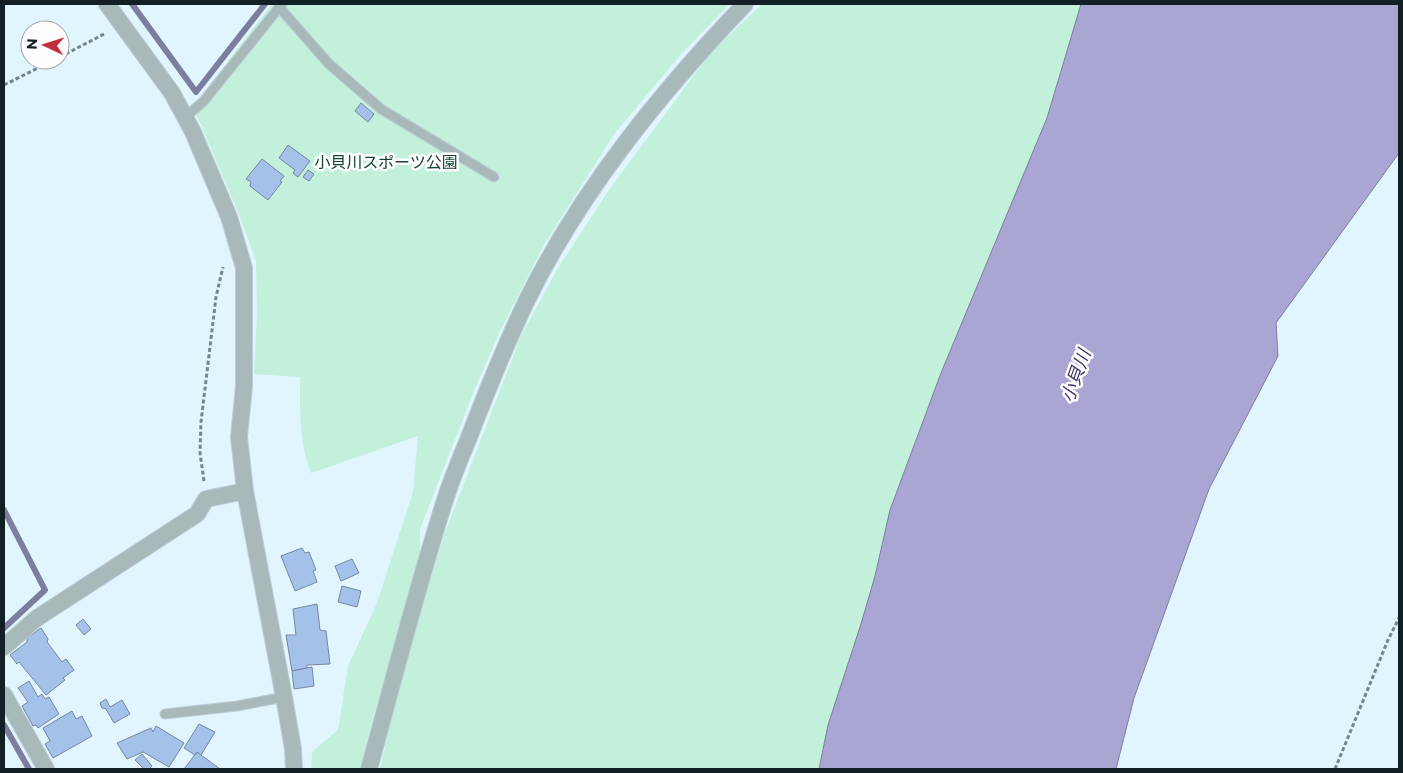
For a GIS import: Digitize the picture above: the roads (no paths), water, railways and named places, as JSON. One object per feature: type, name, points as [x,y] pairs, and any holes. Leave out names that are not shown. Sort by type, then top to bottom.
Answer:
[{"type":"street","points":[[107,4],[172,93],[193,132],[235,233],[244,268],[244,386],[239,437],[245,491],[284,697],[293,749],[294,769]]},
{"type":"street","points":[[369,769],[428,553],[447,494],[493,375],[528,299],[564,234],[623,145],[667,90],[745,4]]},
{"type":"street","points":[[4,647],[37,618],[197,514],[206,499],[245,491]]},
{"type":"street","points":[[4,695],[46,769]]},
{"type":"lane","points":[[185,117],[203,102],[281,6],[329,64],[381,109],[494,177]]},
{"type":"lane","points":[[164,714],[237,706],[284,697]]},
{"type":"water","name":"小貝川","points":[[1081,4],[1399,4],[1399,153],[1276,323],[1278,356],[1209,489],[1134,698],[1116,769],[819,769],[828,725],[875,576],[890,510],[941,373],[1047,118]]},
{"type":"waterway","points":[[132,4],[196,92],[265,4]]},
{"type":"waterway","points":[[4,510],[45,590],[4,628]]},
{"type":"waterway","points":[[4,725],[29,769]]},
{"type":"park label","name":"小貝川スポーツ公園","points":[[386,162]]}]
